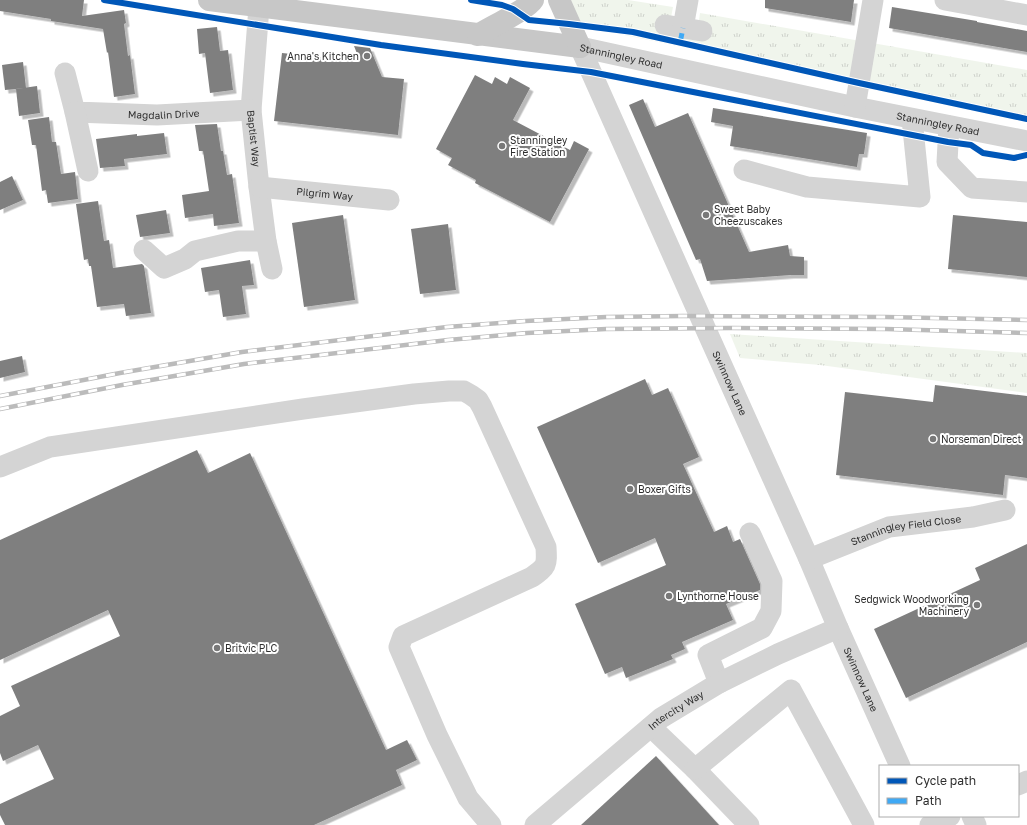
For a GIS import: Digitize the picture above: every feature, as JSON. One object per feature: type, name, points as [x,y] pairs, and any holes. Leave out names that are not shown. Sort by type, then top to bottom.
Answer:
[{"type":"main road","name":"Stanningley Road","points":[[209,0],[580,48]]},
{"type":"main road","points":[[478,35],[518,12],[533,0]]},
{"type":"main road","name":"Swinnow Lane","points":[[559,0],[580,48]]},
{"type":"street","points":[[683,28],[688,0]]},
{"type":"street","points":[[855,107],[873,0]]},
{"type":"street","points":[[946,0],[1027,15]]},
{"type":"street","name":"Baptist Way","points":[[259,7],[252,110],[259,188],[266,241],[272,269]]},
{"type":"street","name":"Stanningley Road","points":[[580,48],[855,107],[1027,141]]},
{"type":"street","name":"Swinnow Lane","points":[[580,48],[810,559],[838,628],[900,765]]},
{"type":"street","points":[[65,73],[88,170]]},
{"type":"street","name":"Magdalin Drive","points":[[75,112],[157,115],[252,110]]},
{"type":"street","points":[[744,170],[807,188],[920,196],[912,118]]},
{"type":"street","points":[[949,126],[948,162],[972,188],[1027,192]]},
{"type":"street","name":"Pilgrim Way","points":[[259,188],[390,200]]},
{"type":"street","points":[[144,250],[164,268],[185,259],[195,251],[238,241],[266,241]]},
{"type":"street","points":[[0,468],[50,447],[303,409],[414,394],[448,391],[464,391],[478,400],[546,547],[547,561],[543,569],[532,577],[403,636],[399,647],[437,735],[468,798],[491,825]]},
{"type":"street","name":"Stanningley Field Close","points":[[810,559],[889,527],[973,517],[1005,510]]},
{"type":"street","points":[[720,683],[708,655],[762,628],[771,611],[772,581],[750,533]]},
{"type":"street","name":"Intercity Way","points":[[535,825],[661,718],[720,683],[778,654],[838,628]]},
{"type":"street","points":[[696,769],[791,690],[864,825]]},
{"type":"street","points":[[651,728],[696,769],[749,825]]},
{"type":"street","points":[[928,825],[948,817]]},
{"type":"green space","points":[[559,0],[628,0],[673,7],[669,28],[697,34],[700,13],[1027,70],[1027,116],[570,24]]},
{"type":"green space","points":[[730,334],[1027,353],[1027,393],[820,365],[740,358]]},
{"type":"building","points":[[0,0],[84,0],[82,16],[124,10],[126,23],[124,24],[128,56],[130,55],[135,94],[114,97],[108,52],[107,53],[103,29],[0,11]]},
{"type":"building","points":[[765,0],[854,0],[851,22],[765,8]]},
{"type":"building","points":[[892,7],[1027,31],[1027,52],[889,28]]},
{"type":"building","points":[[217,27],[220,51],[228,50],[233,90],[210,93],[205,53],[199,54],[197,29]]},
{"type":"building","points":[[354,46],[370,48],[382,77],[404,79],[398,135],[274,121],[282,53],[360,61]]},
{"type":"building","points":[[23,62],[26,88],[5,90],[2,65]]},
{"type":"building","points":[[475,75],[492,84],[495,77],[507,84],[510,77],[530,88],[513,120],[570,150],[574,141],[589,149],[550,222],[475,183],[476,180],[448,165],[452,158],[436,149]]},
{"type":"building","points":[[37,86],[40,113],[19,116],[16,89]]},
{"type":"building","points":[[643,99],[655,127],[688,113],[749,252],[788,245],[790,256],[804,257],[804,275],[707,281],[700,259],[696,260],[629,105]]},
{"type":"building","points":[[713,108],[867,133],[864,154],[859,154],[857,167],[730,146],[733,126],[711,122]]},
{"type":"building","points":[[49,117],[52,142],[56,142],[61,174],[75,172],[78,199],[48,203],[46,190],[42,191],[36,145],[32,145],[28,120]]},
{"type":"building","points":[[217,124],[221,151],[223,151],[227,175],[232,174],[239,223],[214,226],[213,214],[185,218],[182,195],[209,191],[203,151],[199,151],[195,125]]},
{"type":"building","points":[[164,133],[167,154],[124,159],[125,166],[100,168],[96,139],[137,134],[137,136]]},
{"type":"building","points":[[12,176],[23,200],[0,210],[0,182]]},
{"type":"building","points":[[98,201],[104,241],[109,240],[113,268],[142,264],[144,266],[151,313],[126,316],[124,304],[97,307],[91,266],[89,266],[88,259],[84,260],[76,204]]},
{"type":"building","points":[[166,210],[170,233],[140,237],[136,215]]},
{"type":"building","points":[[343,215],[355,300],[304,307],[292,223]]},
{"type":"building","points":[[953,215],[1027,222],[1027,277],[948,269]]},
{"type":"building","points":[[448,224],[456,290],[420,294],[411,229]]},
{"type":"building","points":[[250,260],[254,285],[242,286],[246,314],[223,317],[219,290],[205,292],[201,268]]},
{"type":"building","points":[[22,356],[25,372],[0,378],[0,361]]},
{"type":"building","points":[[645,379],[652,395],[668,388],[699,457],[683,464],[714,532],[727,526],[733,542],[740,539],[760,584],[760,590],[726,604],[733,620],[682,642],[685,649],[671,655],[673,659],[626,678],[622,667],[605,674],[575,604],[666,565],[655,538],[598,563],[537,427]]},
{"type":"building","name":"Norseman Direct","points":[[935,385],[1027,396],[1027,478],[1005,475],[1003,495],[836,475],[845,392],[933,402]]},
{"type":"building","name":"Britvic PLC","points":[[197,450],[208,473],[250,453],[386,750],[407,740],[417,760],[396,770],[402,785],[314,825],[5,825],[0,815],[0,804],[54,779],[38,745],[3,761],[0,753],[0,716],[20,706],[11,686],[120,636],[108,610],[0,660],[0,540]]},
{"type":"building","name":"Sedgwick Woodworking Machinery","points":[[1027,544],[1027,642],[906,698],[874,629],[980,580],[975,568]]},
{"type":"building","points":[[656,756],[719,825],[581,825]]},
{"type":"railway","points":[[0,396],[242,352],[447,327],[526,321],[606,317],[683,316],[886,317],[1027,320]]},
{"type":"railway","points":[[0,409],[122,385],[244,364],[448,340],[527,333],[606,329],[732,328],[886,329],[1027,333]]},
{"type":"marked path","points":[[680,43],[683,28]]},
{"type":"cycle path","points":[[104,0],[381,45],[591,72],[948,142],[971,145],[983,153],[1014,158],[1027,155]]},
{"type":"cycle path","points":[[471,0],[502,5],[513,9],[529,20],[633,32],[1027,119]]},
{"type":"place","name":"Anna's Kitchen","points":[[367,56]]},
{"type":"place","name":"Stanningley Fire Station","points":[[502,146]]},
{"type":"place","name":"Sweet Baby Cheezuscakes","points":[[706,215]]},
{"type":"place","name":"Norseman Direct","points":[[933,439]]},
{"type":"place","name":"Boxer Gifts","points":[[630,489]]},
{"type":"place","name":"Lynthorne House","points":[[669,596]]},
{"type":"place","name":"Sedgwick Woodworking Machinery","points":[[977,605]]},
{"type":"place","name":"Britvic PLC","points":[[217,648]]}]
